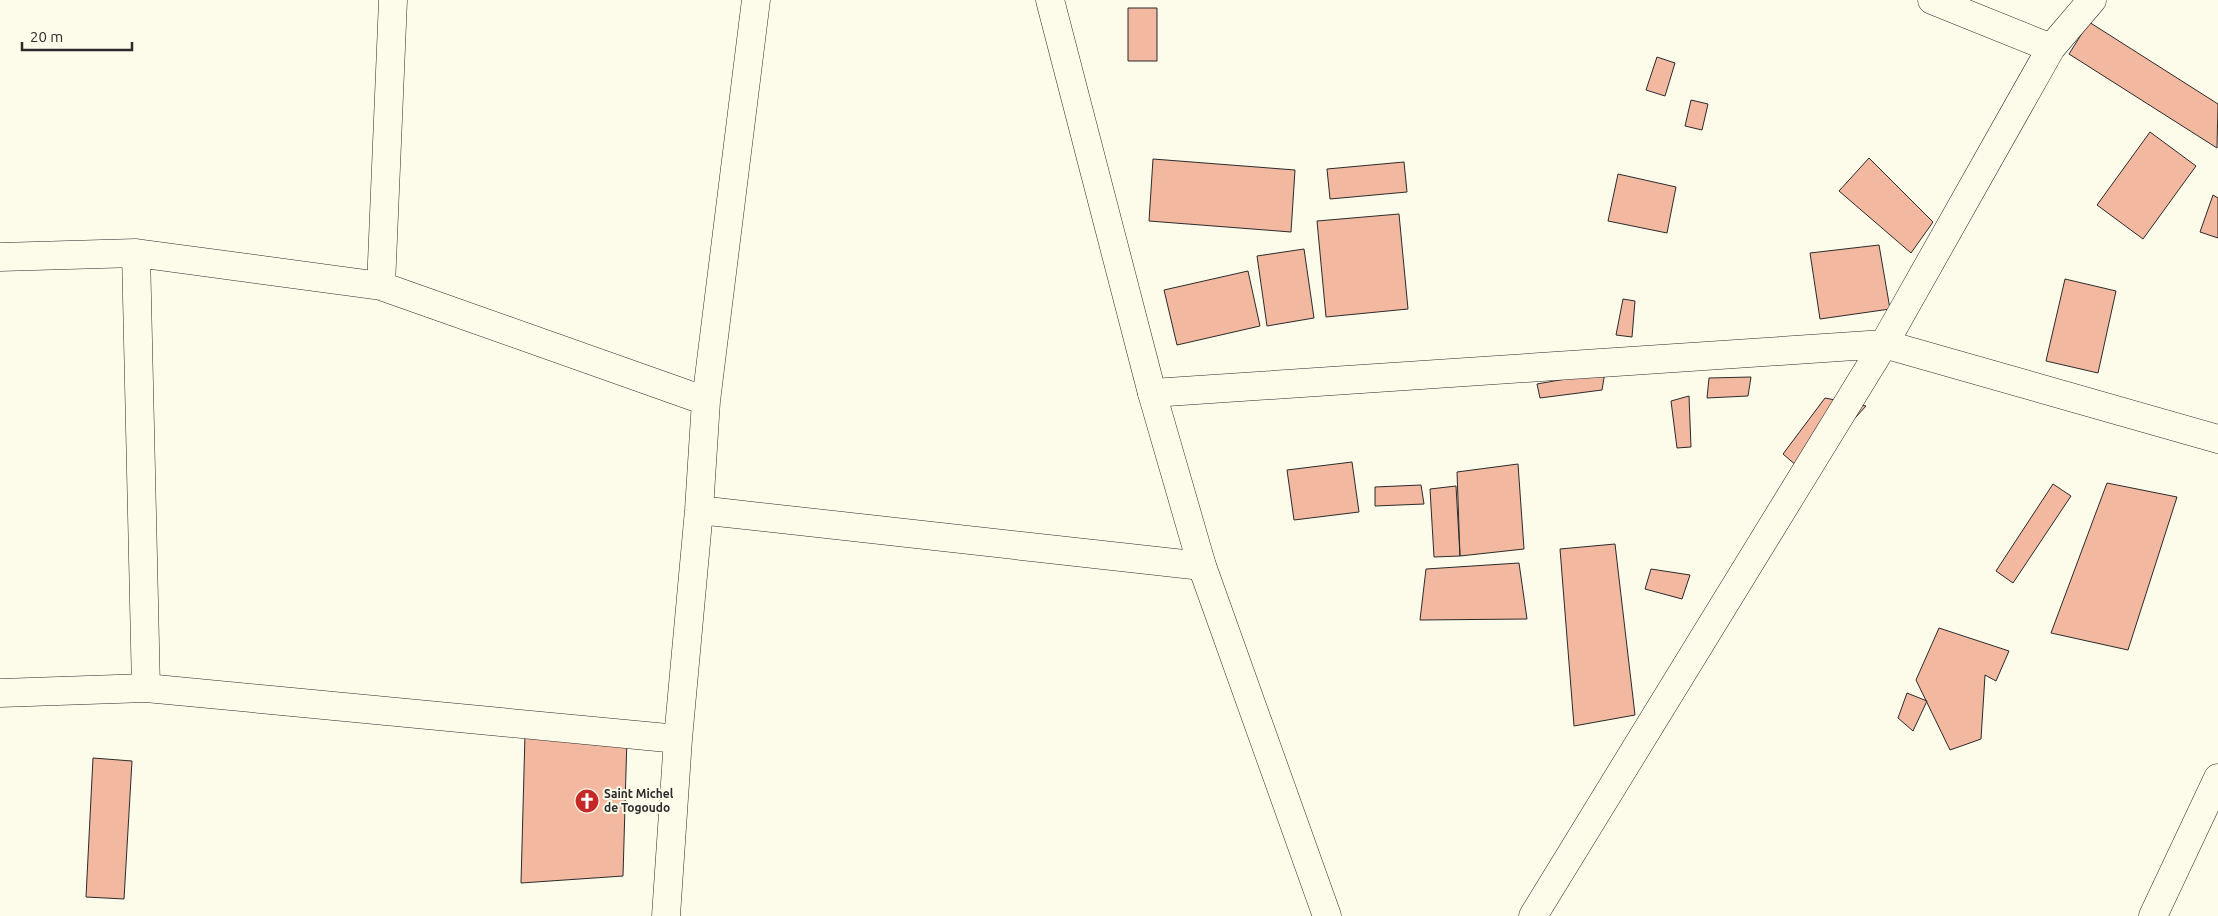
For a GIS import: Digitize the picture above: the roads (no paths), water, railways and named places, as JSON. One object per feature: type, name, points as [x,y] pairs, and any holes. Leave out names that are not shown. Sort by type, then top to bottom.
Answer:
[{"type":"street","points":[[381,286],[394,0]]},
{"type":"street","points":[[666,916],[678,739],[700,510],[706,402],[756,0]]},
{"type":"street","points":[[1050,0],[1152,393],[1202,566],[1327,916]]},
{"type":"street","points":[[1932,0],[2051,48]]},
{"type":"street","points":[[1533,916],[1884,344],[2051,48],[2092,0]]},
{"type":"street","points":[[136,253],[146,688]]},
{"type":"street","points":[[0,257],[136,253],[381,286],[706,402]]},
{"type":"street","points":[[1152,393],[1884,344],[2218,439]]},
{"type":"street","points":[[700,510],[1202,566]]},
{"type":"street","points":[[0,693],[146,688],[678,739]]},
{"type":"street","points":[[2153,916],[2218,778]]},
{"type":"place","name":"Saint Michel de Togoudo","points":[[587,801]]}]
